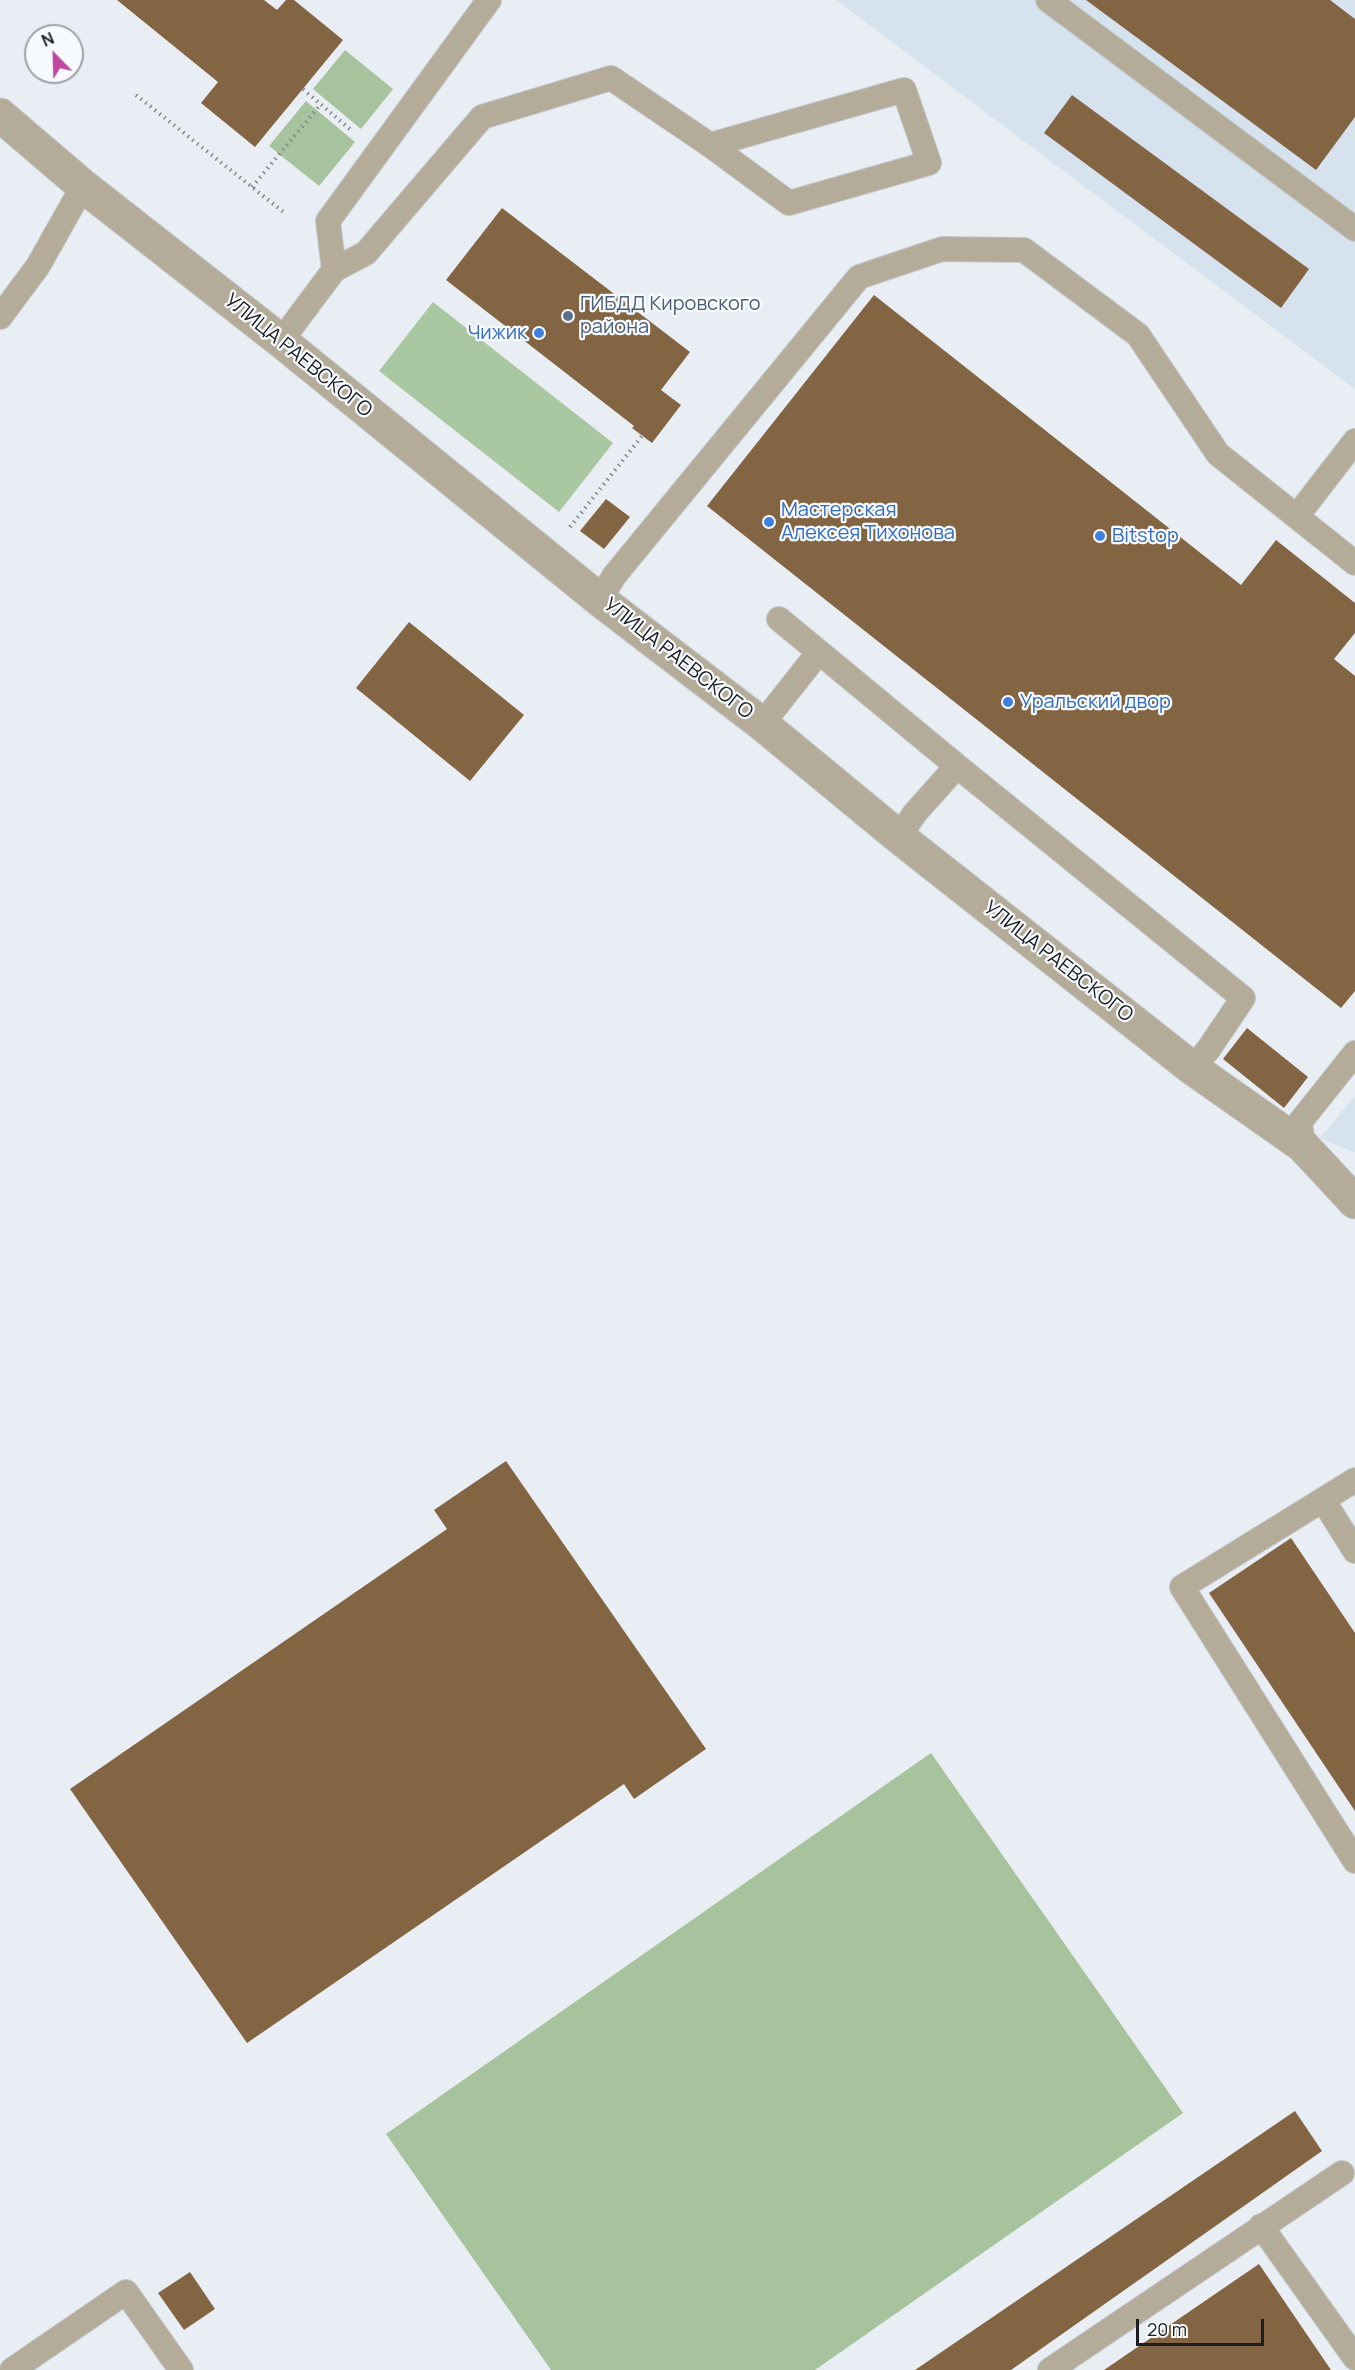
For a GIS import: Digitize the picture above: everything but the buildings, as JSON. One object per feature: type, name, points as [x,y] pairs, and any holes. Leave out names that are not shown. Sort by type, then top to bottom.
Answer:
[{"type":"street","name":"УЛИЦА РАЕВСКОГО","points":[[0,115],[83,186],[281,341],[600,600],[762,724],[899,837],[1191,1068],[1303,1146],[1355,1202]]},
{"type":"lane","points":[[1048,0],[1355,229]]},
{"type":"lane","points":[[334,270],[328,221],[480,3]]},
{"type":"lane","points":[[281,341],[334,270],[366,253],[482,117],[611,78],[710,145],[789,203],[929,163],[904,90],[710,145]]},
{"type":"lane","points":[[0,317],[38,266],[83,186]]},
{"type":"lane","points":[[600,600],[629,558],[859,277],[942,249],[1024,250],[1138,335],[1218,454],[1355,563]]},
{"type":"lane","points":[[1297,516],[1355,441]]},
{"type":"lane","points":[[779,619],[1243,998],[1208,1050],[1191,1068]]},
{"type":"lane","points":[[762,724],[819,652]]},
{"type":"lane","points":[[899,837],[915,813],[957,766]]},
{"type":"lane","points":[[1303,1146],[1300,1122],[1355,1053]]},
{"type":"lane","points":[[1355,1480],[1182,1587],[1355,1861]]},
{"type":"lane","points":[[1323,1500],[1355,1551]]},
{"type":"lane","points":[[1050,2370],[1342,2172]]},
{"type":"lane","points":[[1261,2226],[1355,2358]]},
{"type":"lane","points":[[12,2370],[126,2292],[181,2370]]},
{"type":"path","points":[[303,89],[378,152]]},
{"type":"path","points":[[136,95],[286,214]]},
{"type":"path","points":[[252,187],[321,104]]},
{"type":"path","points":[[562,536],[642,436]]},
{"type":"shaded area","points":[[836,0],[1355,0],[1355,389],[1038,152]]},
{"type":"shaded area","points":[[1355,1096],[1355,1153],[1320,1138]]},
{"type":"green space","points":[[345,50],[393,89],[361,129],[313,89]]},
{"type":"green space","points":[[306,101],[355,142],[319,186],[269,146]]},
{"type":"green space","points":[[433,302],[613,443],[559,512],[379,371]]},
{"type":"green space","points":[[931,1753],[1183,2113],[815,2370],[551,2370],[386,2134]]},
{"type":"place","name":"ГИБДД Кировского района","points":[[568,316]]},
{"type":"place","name":"Чижик","points":[[539,333]]},
{"type":"place","name":"Мастерская Алексея Тихонова","points":[[769,522]]},
{"type":"place","name":"Bitstop","points":[[1100,536]]},
{"type":"place","name":"Уральский двор","points":[[1008,702]]}]
